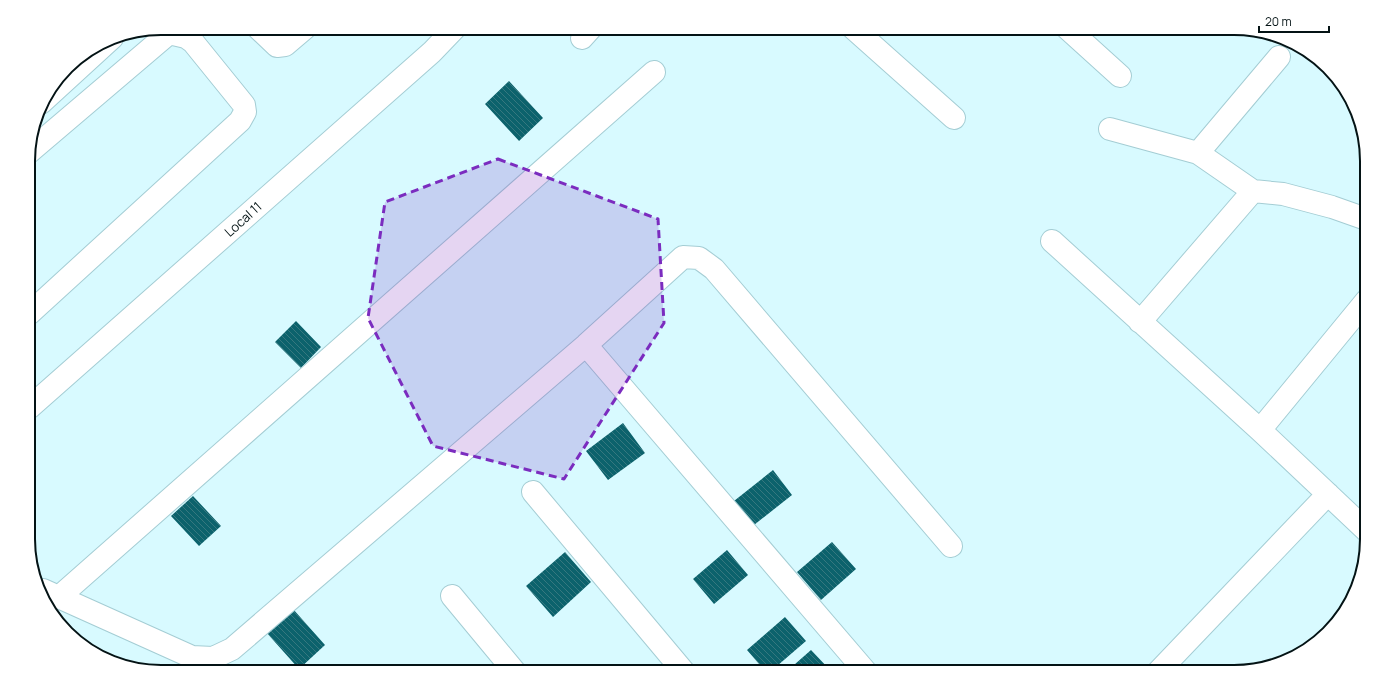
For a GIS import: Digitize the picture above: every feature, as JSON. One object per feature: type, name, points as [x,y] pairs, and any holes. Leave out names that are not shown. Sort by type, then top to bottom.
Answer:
[{"type":"street","points":[[36,146],[166,35]]},
{"type":"street","points":[[35,309],[240,121],[244,112],[244,105],[193,42],[186,37],[177,35]]},
{"type":"street","points":[[265,35],[277,46],[285,45],[297,35]]},
{"type":"street","name":"Local 11","points":[[35,403],[432,52],[448,35]]},
{"type":"street","points":[[861,35],[954,118]]},
{"type":"street","points":[[1075,35],[1120,76]]},
{"type":"street","points":[[58,88],[95,54]]},
{"type":"street","points":[[1198,153],[1279,57]]},
{"type":"street","points":[[654,72],[51,594],[192,657],[213,658],[232,649],[586,345],[683,257],[699,258],[714,268],[951,546]]},
{"type":"street","points":[[1110,129],[1198,153],[1253,191],[1283,194],[1360,213]]},
{"type":"street","points":[[1140,322],[1253,191]]},
{"type":"street","points":[[1052,241],[1260,430],[1360,524]]},
{"type":"street","points":[[1260,430],[1360,314]]},
{"type":"street","points":[[586,345],[860,665]]},
{"type":"street","points":[[533,492],[678,665]]},
{"type":"street","points":[[1165,665],[1328,494]]},
{"type":"street","points":[[452,596],[509,665]]},
{"type":"highlighted area","points":[[498,159],[658,219],[664,323],[564,479],[433,446],[368,318],[385,202]]},
{"type":"building","points":[[509,81],[543,118],[519,141],[485,104]]},
{"type":"building","points":[[296,321],[321,347],[301,368],[275,342]]},
{"type":"building","points":[[623,423],[645,453],[608,480],[586,451]]},
{"type":"building","points":[[773,470],[792,495],[754,525],[734,501]]},
{"type":"building","points":[[193,496],[221,526],[199,546],[171,516]]},
{"type":"building","points":[[832,542],[856,569],[821,600],[797,572]]},
{"type":"building","points":[[727,550],[748,575],[714,604],[693,579]]},
{"type":"building","points":[[565,552],[591,582],[553,617],[526,586]]},
{"type":"building","points":[[293,609],[325,645],[303,665],[295,665],[266,632]]},
{"type":"building","points":[[785,617],[806,641],[778,665],[760,665],[747,650]]},
{"type":"building","points":[[811,650],[825,665],[794,665]]}]
